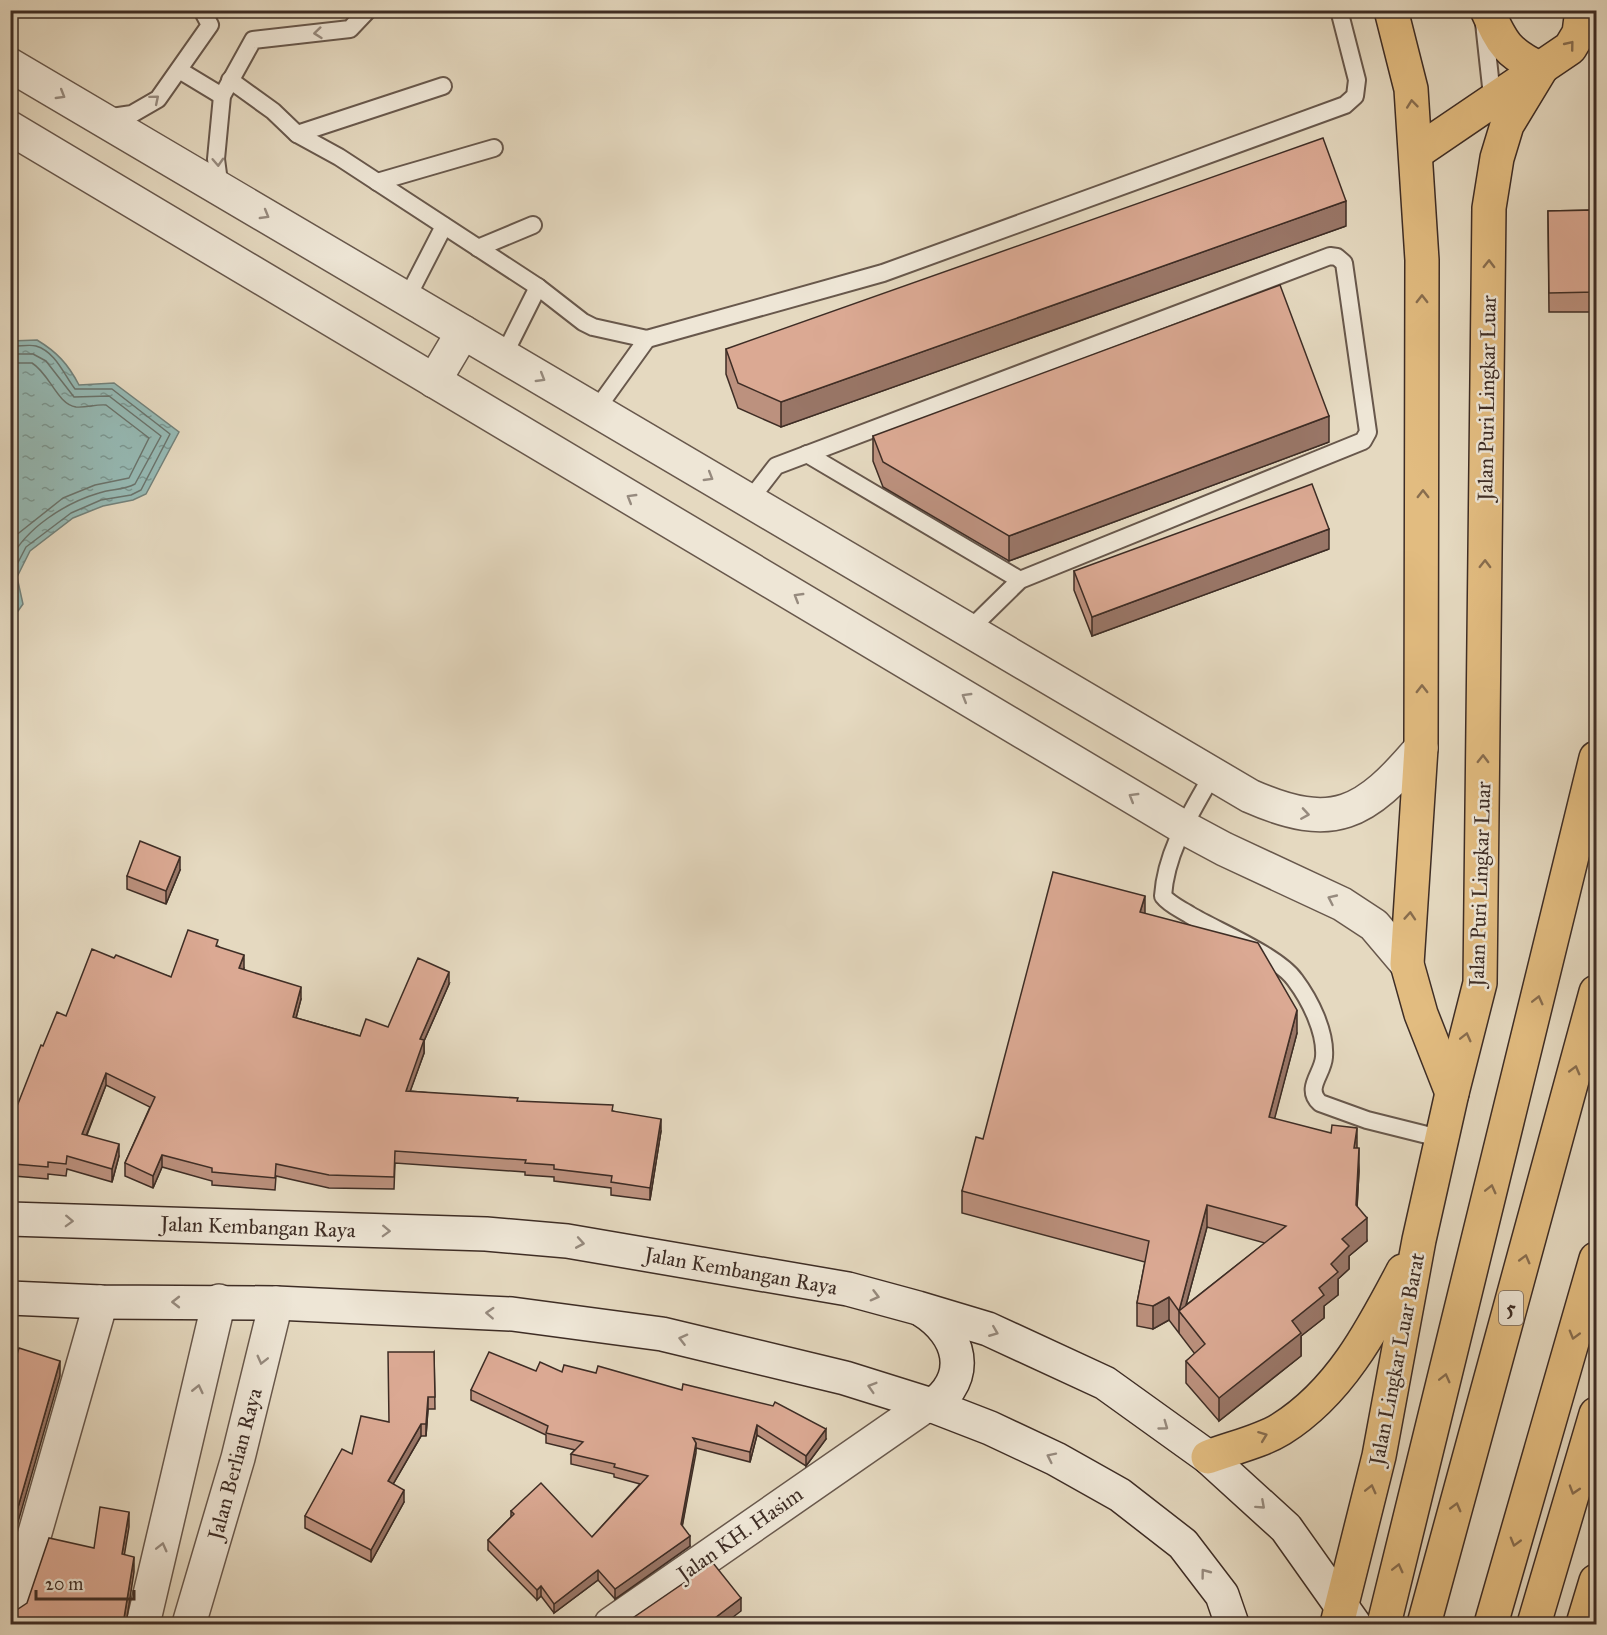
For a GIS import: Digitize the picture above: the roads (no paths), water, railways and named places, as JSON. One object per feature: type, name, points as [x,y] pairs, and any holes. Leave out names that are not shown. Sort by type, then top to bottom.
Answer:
[{"type":"main road","points":[[1391,10],[1411,90],[1417,152],[1422,260],[1421,747],[1407,964],[1420,1014],[1452,1093]]},
{"type":"main road","points":[[1485,10],[1514,56],[1541,69]]},
{"type":"main road","points":[[1417,152],[1570,48],[1579,33],[1581,10]]},
{"type":"main road","name":"Jalan Puri Lingkar Luar","points":[[1452,1093],[1480,983],[1489,208],[1497,159],[1510,118],[1541,69]]},
{"type":"main road","points":[[1384,1624],[1596,758]]},
{"type":"main road","name":"5","points":[[1424,1624],[1596,992]]},
{"type":"main road","name":"Jalan Lingkar Luar Barat","points":[[1344,1619],[1379,1456],[1419,1240],[1452,1093]]},
{"type":"main road","points":[[1208,1457],[1280,1430],[1320,1400],[1366,1342],[1419,1240]]},
{"type":"main road","points":[[1491,1624],[1596,1258]]},
{"type":"main road","points":[[1534,1624],[1596,1414]]},
{"type":"main road","points":[[1583,1624],[1596,1581]]},
{"type":"street","points":[[10,65],[1213,774],[1283,810],[1315,816],[1344,811],[1370,800],[1392,783],[1421,747]]},
{"type":"street","points":[[10,128],[1183,827],[1224,849],[1342,904],[1374,925],[1407,964]]},
{"type":"street","points":[[434,381],[463,332]]},
{"type":"street","name":"Jalan Kembangan Raya","points":[[10,1219],[486,1234],[567,1241],[849,1289],[918,1308],[988,1329],[1105,1383],[1208,1457],[1286,1528],[1344,1619]]},
{"type":"street","points":[[10,1298],[100,1302],[219,1301],[512,1314],[662,1334],[845,1378],[930,1405],[990,1428],[1056,1459],[1120,1495],[1183,1544],[1222,1595],[1232,1624]]},
{"type":"street","points":[[143,1624],[219,1301]]},
{"type":"street","points":[[14,1606],[100,1302]]},
{"type":"street","name":"Jalan Berlian Raya","points":[[189,1624],[238,1458],[276,1303]]},
{"type":"street","name":"Jalan KH. Hasim","points":[[611,1624],[868,1444],[946,1396],[958,1374],[956,1347],[935,1318],[918,1308]]},
{"type":"lane","points":[[101,119],[132,114],[158,99],[210,25],[202,10]]},
{"type":"lane","points":[[220,189],[216,159],[222,96],[253,40],[350,29],[368,10]]},
{"type":"lane","points":[[230,80],[273,111],[297,134],[339,157],[538,287],[592,327],[647,339],[883,273],[1344,105],[1355,96],[1357,80],[1339,10]]},
{"type":"lane","points":[[1485,10],[1497,159]]},
{"type":"lane","points":[[179,70],[222,96]]},
{"type":"lane","points":[[297,134],[442,86]]},
{"type":"lane","points":[[377,182],[494,147]]},
{"type":"lane","points":[[478,248],[533,225]]},
{"type":"lane","points":[[407,298],[444,226]]},
{"type":"lane","points":[[748,501],[776,466],[1330,256],[1337,257],[1344,263],[1368,432],[1363,441],[1020,579],[969,630]]},
{"type":"lane","points":[[504,356],[538,287]]},
{"type":"lane","points":[[596,410],[647,339]]},
{"type":"lane","points":[[807,454],[1020,579]]},
{"type":"lane","points":[[1213,774],[1183,827],[1166,869],[1163,896],[1214,929],[1267,957],[1294,978],[1313,1010],[1322,1040],[1324,1058],[1312,1091],[1314,1098],[1320,1103],[1367,1120],[1443,1139]]},
{"type":"water","points":[[37,340],[61,359],[79,385],[114,383],[179,432],[146,494],[133,500],[103,506],[73,518],[30,551],[17,577],[23,604],[11,621],[11,341]]}]
